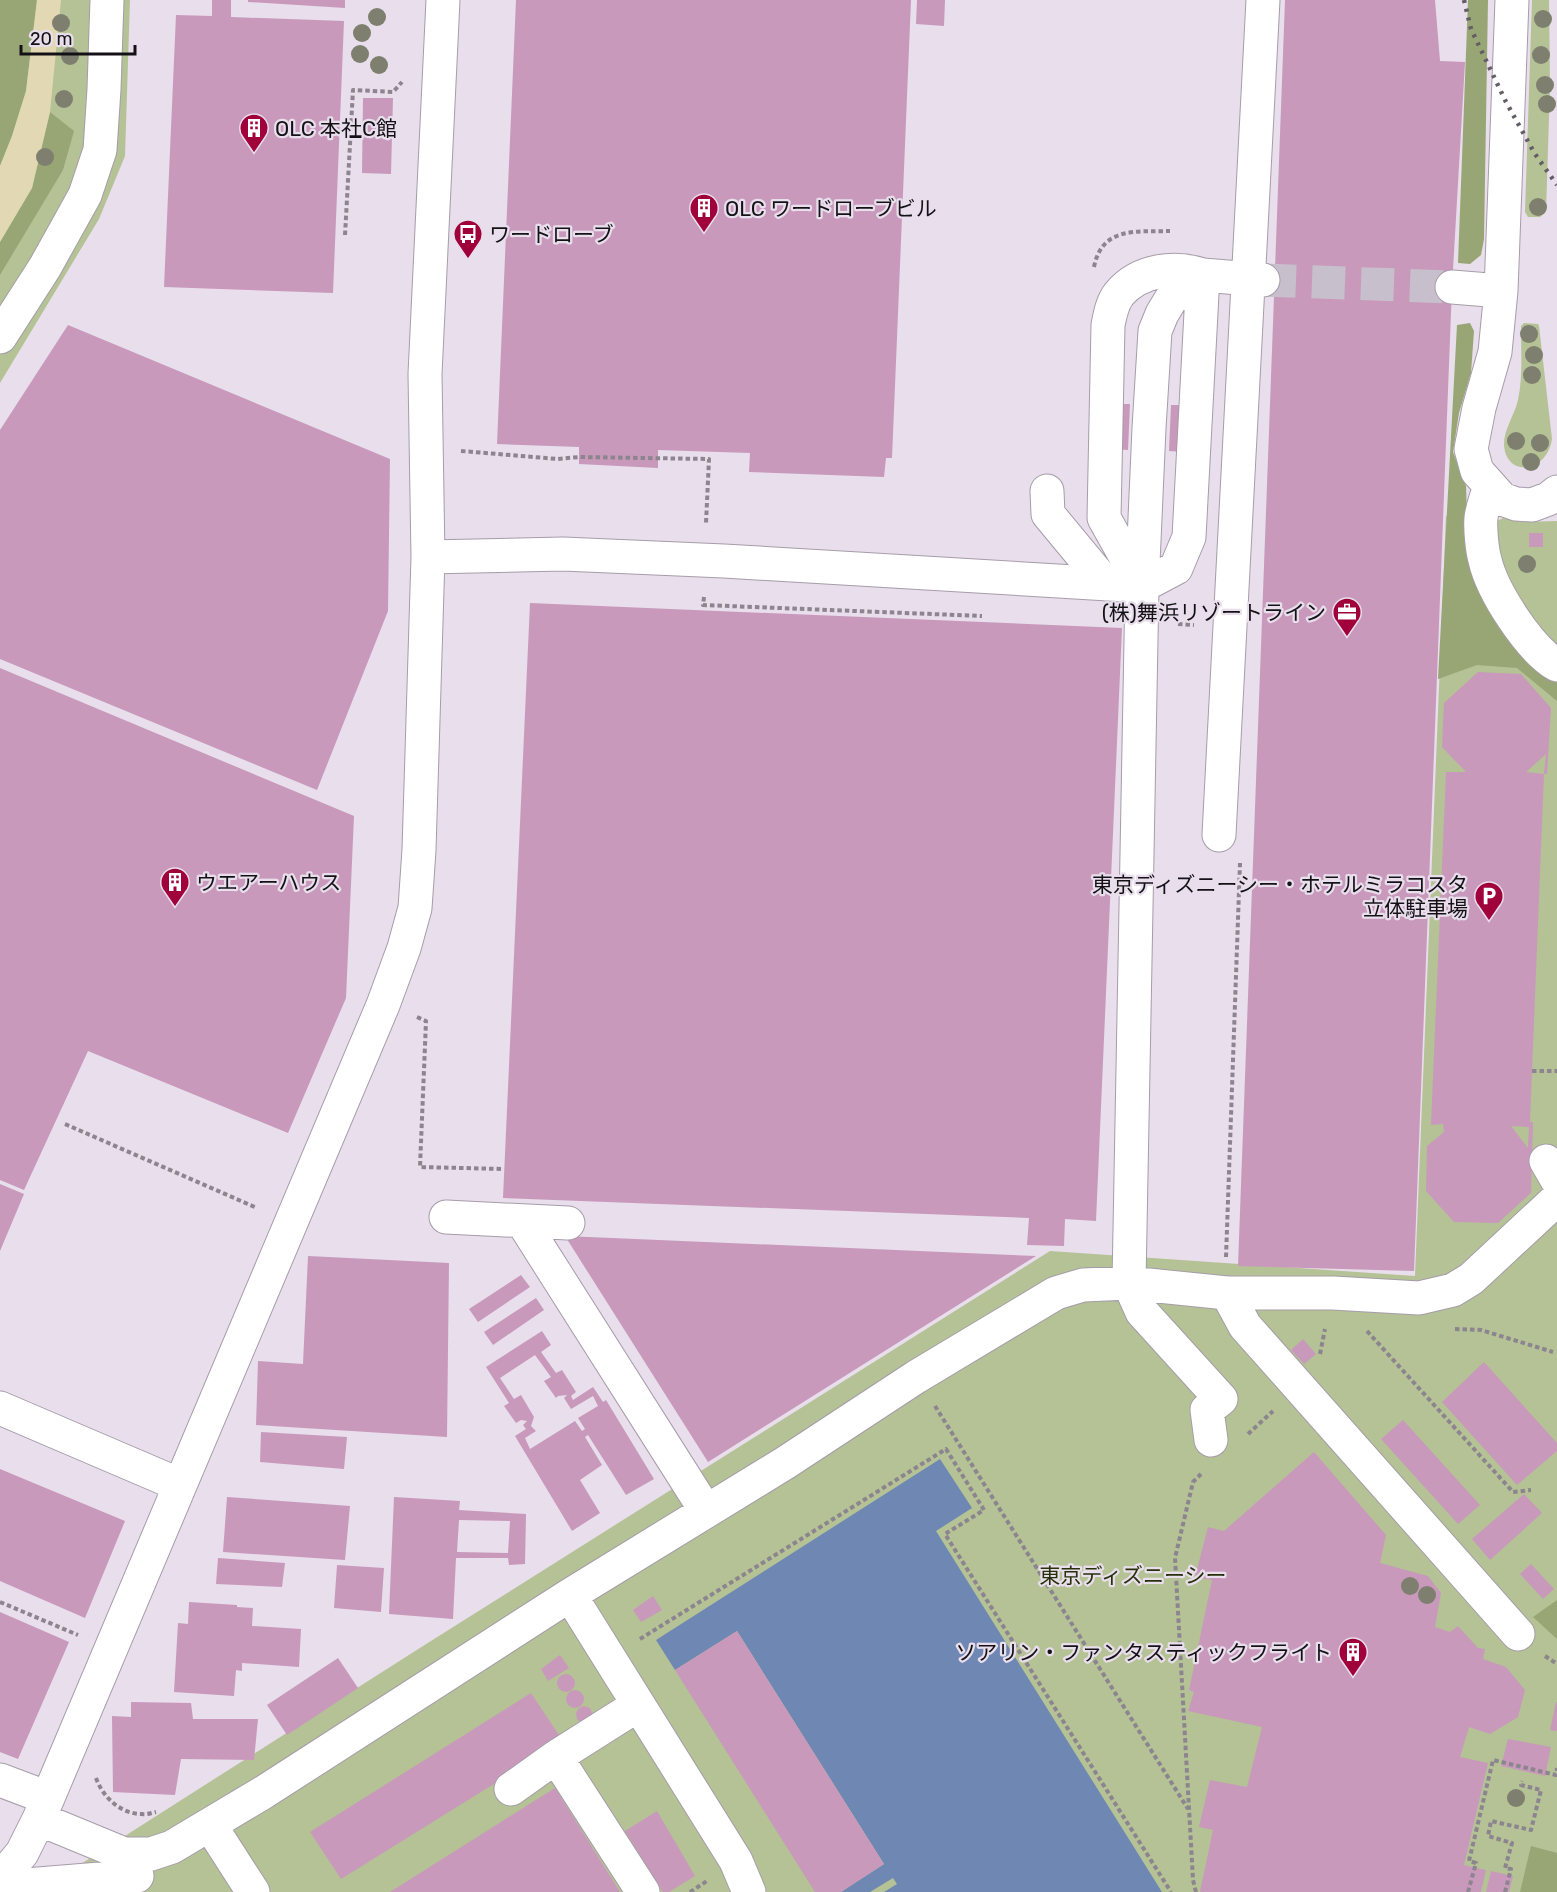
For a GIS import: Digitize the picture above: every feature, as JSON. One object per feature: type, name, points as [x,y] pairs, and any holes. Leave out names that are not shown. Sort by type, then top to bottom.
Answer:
[{"type":"street","points":[[0,337],[45,267],[85,195],[100,150],[107,0]]},
{"type":"street","points":[[0,1879],[21,1853],[43,1809],[383,1005],[404,948],[415,908],[428,557],[425,374],[443,0]]},
{"type":"street","points":[[1219,835],[1256,279],[1263,0]]},
{"type":"street","points":[[1512,0],[1501,291],[1495,352],[1479,408],[1471,449],[1477,471],[1502,499],[1516,504],[1532,505],[1548,499],[1557,492]]},
{"type":"street","points":[[1142,586],[1104,518],[1111,309],[1119,294],[1132,283],[1158,271],[1188,270],[1203,275],[1256,279]]},
{"type":"street","points":[[428,557],[563,554],[705,560],[1142,586],[1176,568],[1189,537],[1203,275]]},
{"type":"street","points":[[1203,275],[1171,299],[1155,331],[1142,586],[1129,1283],[1142,1312],[1221,1399],[1207,1410],[1210,1454]]},
{"type":"street","points":[[1452,287],[1501,291]]},
{"type":"street","points":[[1490,487],[1481,519],[1485,560],[1500,596],[1524,636],[1550,662],[1557,665]]},
{"type":"street","points":[[1047,491],[1048,514],[1106,584]]},
{"type":"street","points":[[0,1887],[128,1884],[172,1847],[570,1595],[785,1463],[916,1377],[1056,1293],[1083,1285],[1226,1279],[1333,1293],[1419,1298],[1453,1290],[1471,1279],[1557,1199]]},
{"type":"street","points":[[446,1217],[568,1223]]},
{"type":"street","points":[[522,1221],[706,1511]]},
{"type":"street","points":[[1226,1279],[1245,1326],[1518,1634]]},
{"type":"street","points":[[0,1408],[180,1485]]},
{"type":"street","points":[[570,1595],[736,1861],[749,1892]]},
{"type":"street","points":[[511,1789],[556,1757],[638,1705]]},
{"type":"street","points":[[556,1757],[643,1892]]},
{"type":"street","points":[[0,1780],[43,1809],[124,1854],[151,1854],[172,1847]]},
{"type":"street","points":[[210,1825],[253,1892]]},
{"type":"path","points":[[345,235],[352,90],[393,92],[409,75]]},
{"type":"path","points":[[427,467],[454,451],[558,459],[579,457],[710,459],[703,605],[988,616]]},
{"type":"path","points":[[1142,622],[1199,625]]},
{"type":"path","points":[[1226,1279],[1240,860]]},
{"type":"path","points":[[383,1005],[426,1021],[420,1167],[504,1168]]},
{"type":"path","points":[[1532,1071],[1557,1071]]},
{"type":"path","points":[[66,1124],[265,1212]]},
{"type":"path","points":[[1243,1438],[1316,1374],[1327,1323]]},
{"type":"path","points":[[1361,1324],[1513,1492],[1531,1490]]},
{"type":"path","points":[[916,1377],[1189,1810]]},
{"type":"path","points":[[639,1640],[946,1449],[984,1510],[945,1534],[1171,1892]]},
{"type":"path","points":[[1196,1892],[1193,1880],[1175,1558],[1193,1482],[1210,1454]]},
{"type":"path","points":[[0,1602],[111,1648]]},
{"type":"path","points":[[1468,1892],[1476,1863],[1469,1861],[1493,1760],[1556,1775],[1557,1768]]},
{"type":"path","points":[[92,1769],[101,1791],[119,1808],[141,1815],[159,1811]]},
{"type":"path","points":[[1505,1892],[1511,1869],[1506,1868],[1512,1843],[1488,1836],[1491,1821],[1531,1830],[1541,1790],[1521,1785],[1522,1781]]},
{"type":"green space","points":[[0,0],[130,0],[125,156],[99,219],[0,383]]},
{"type":"green space","points":[[0,0],[37,0],[26,91],[0,166]]},
{"type":"green space","points":[[1468,0],[1488,0],[1484,239],[1481,255],[1470,264],[1458,263]]},
{"type":"green space","points":[[1532,0],[1549,0],[1550,87],[1546,212],[1540,217],[1528,217],[1525,212]]},
{"type":"green space","points":[[50,112],[74,131],[63,170],[0,275],[0,242],[32,188]]},
{"type":"green space","points":[[1470,323],[1474,331],[1471,373],[1459,413],[1453,452],[1466,486],[1468,546],[1473,575],[1484,604],[1497,623],[1557,681],[1557,701],[1517,668],[1477,665],[1438,679],[1457,325]]},
{"type":"green space","points":[[1524,323],[1539,326],[1552,439],[1542,460],[1526,467],[1511,462],[1506,455],[1504,444],[1520,391],[1521,326]]},
{"type":"green space","name":"東京ディズニーシー","points":[[1446,516],[1499,520],[1503,518],[1522,522],[1557,521],[1557,1892],[37,1892],[1050,1251],[1415,1276]]},
{"type":"green space","points":[[1557,1600],[1557,1639],[1533,1617]]},
{"type":"green space","points":[[1531,1846],[1557,1853],[1557,1892],[1520,1892]]},
{"type":"sand","points":[[37,0],[61,0],[50,112],[32,188],[0,242],[0,166],[26,91]]},
{"type":"water","points":[[940,1459],[972,1508],[936,1531],[1162,1892],[884,1892],[897,1884],[893,1878],[870,1892],[841,1892],[884,1864],[737,1631],[675,1670],[656,1640]]},
{"type":"building","name":"OLC 本社C館","points":[[212,0],[231,0],[231,17],[344,21],[333,293],[164,287],[176,15],[212,16]]},
{"type":"building","points":[[248,0],[345,0],[345,8],[248,2]]},
{"type":"building","name":"OLC ワードローブビル","points":[[516,0],[911,0],[892,458],[886,458],[884,477],[749,472],[750,453],[658,450],[658,468],[579,464],[579,447],[497,444]]},
{"type":"building","points":[[917,0],[945,0],[944,26],[916,24]]},
{"type":"building","points":[[1285,0],[1435,0],[1440,61],[1465,62],[1452,287],[1414,1271],[1238,1266]]},
{"type":"building","points":[[363,98],[393,98],[391,174],[362,173]]},
{"type":"building","points":[[68,325],[390,459],[388,611],[317,790],[0,659],[0,430]]},
{"type":"building","points":[[1116,404],[1130,404],[1128,450],[1114,449]]},
{"type":"building","points":[[1171,405],[1185,405],[1184,452],[1169,451]]},
{"type":"building","points":[[1529,533],[1543,533],[1543,547],[1529,547]]},
{"type":"building","points":[[530,603],[1122,628],[1096,1221],[1065,1219],[1064,1246],[1027,1245],[1029,1218],[503,1198]]},
{"type":"building","name":"ウエアーハウス","points":[[0,668],[354,816],[346,998],[288,1133],[88,1051],[24,1190],[0,1180]]},
{"type":"building","name":"東京ディズニーシー・ホテルミラコスタ 立体駐車場","points":[[1478,672],[1521,674],[1551,708],[1547,774],[1544,774],[1530,1122],[1533,1122],[1531,1193],[1498,1223],[1454,1222],[1426,1191],[1427,1146],[1444,1132],[1443,1124],[1431,1125],[1446,772],[1466,772],[1442,747],[1444,703]],"holes":[[[1546,754],[1544,774],[1526,772],[1535,764]],[[1511,1126],[1529,1127],[1528,1148]]]},
{"type":"building","points":[[0,1184],[24,1194],[0,1251]]},
{"type":"building","points":[[565,1236],[1036,1256],[708,1462]]},
{"type":"building","points":[[308,1256],[449,1263],[447,1437],[256,1425],[258,1361],[303,1364]]},
{"type":"building","points":[[521,1275],[530,1287],[478,1322],[469,1309]]},
{"type":"building","points":[[536,1298],[544,1310],[493,1345],[484,1332]]},
{"type":"building","points":[[542,1331],[551,1345],[541,1352],[556,1373],[562,1370],[576,1392],[571,1396],[573,1400],[593,1387],[603,1402],[606,1400],[654,1479],[626,1495],[588,1435],[585,1437],[602,1465],[580,1480],[600,1513],[572,1531],[515,1436],[526,1429],[523,1425],[527,1421],[521,1420],[516,1423],[504,1406],[509,1403],[486,1367]],"holes":[[[535,1355],[551,1377],[544,1381],[556,1398],[567,1395],[564,1398],[571,1409],[593,1396],[598,1406],[578,1418],[585,1429],[582,1431],[575,1421],[530,1449],[525,1438],[536,1431],[531,1426],[534,1417],[521,1395],[514,1399],[500,1378]]]},
{"type":"building","points":[[1303,1339],[1316,1354],[1304,1364],[1291,1350]]},
{"type":"building","points":[[1484,1362],[1557,1443],[1557,1451],[1517,1485],[1442,1402]]},
{"type":"building","points":[[1403,1420],[1480,1505],[1458,1524],[1381,1439]]},
{"type":"building","points":[[261,1432],[347,1437],[344,1469],[260,1462]]},
{"type":"building","name":"ソアリン・ファンタスティックフライト","points":[[1314,1452],[1386,1535],[1380,1563],[1428,1576],[1441,1593],[1435,1627],[1450,1632],[1458,1626],[1478,1648],[1485,1649],[1483,1659],[1506,1667],[1525,1690],[1518,1717],[1490,1734],[1469,1727],[1460,1757],[1488,1763],[1464,1865],[1486,1870],[1481,1892],[1200,1892],[1213,1830],[1199,1827],[1210,1780],[1247,1787],[1262,1727],[1188,1711],[1194,1692],[1189,1690],[1212,1580],[1195,1577],[1208,1527],[1224,1531]]},
{"type":"building","points":[[0,1469],[125,1521],[85,1618],[0,1581]]},
{"type":"building","points":[[1524,1494],[1542,1513],[1490,1560],[1472,1539]]},
{"type":"building","points":[[227,1497],[350,1506],[345,1560],[223,1552]]},
{"type":"building","points":[[394,1497],[460,1501],[459,1510],[526,1514],[525,1564],[509,1565],[508,1558],[456,1558],[453,1619],[389,1614]],"holes":[[[459,1520],[510,1521],[508,1553],[457,1552]]]},
{"type":"building","points":[[218,1558],[285,1563],[282,1587],[216,1584]]},
{"type":"building","points":[[1531,1564],[1554,1589],[1543,1599],[1520,1574]]},
{"type":"building","points":[[337,1565],[384,1568],[381,1612],[334,1608]]},
{"type":"building","points":[[653,1596],[662,1610],[641,1622],[633,1610]]},
{"type":"building","points":[[189,1602],[253,1608],[252,1626],[301,1629],[299,1667],[242,1663],[242,1671],[236,1670],[234,1696],[174,1692],[178,1623],[188,1624]]},
{"type":"building","points":[[0,1612],[69,1642],[18,1759],[0,1752]]},
{"type":"building","points":[[737,1631],[884,1864],[841,1892],[815,1892],[675,1670]]},
{"type":"building","points":[[560,1655],[569,1668],[548,1681],[541,1669]]},
{"type":"building","points":[[338,1658],[358,1688],[287,1735],[267,1705]]},
{"type":"building","points":[[566,1674],[572,1677],[575,1683],[572,1689],[566,1692],[560,1689],[557,1683],[560,1677]]},
{"type":"building","points":[[575,1690],[581,1693],[584,1699],[581,1705],[575,1708],[569,1705],[566,1699],[569,1693]]},
{"type":"building","points":[[531,1693],[563,1741],[341,1879],[310,1832]]},
{"type":"building","points":[[131,1702],[191,1703],[193,1719],[258,1719],[254,1760],[181,1759],[175,1795],[113,1792],[112,1716],[131,1717]]},
{"type":"building","points":[[1557,1702],[1557,1731],[1550,1730]]},
{"type":"building","points":[[584,1706],[590,1708],[593,1716],[581,1723],[576,1713]]},
{"type":"building","points":[[1508,1739],[1551,1747],[1545,1776],[1501,1766]]},
{"type":"building","points":[[555,1788],[620,1892],[390,1892]]},
{"type":"building","points":[[657,1811],[695,1876],[669,1892],[663,1892],[625,1831]]},
{"type":"building","points":[[1491,1871],[1513,1876],[1509,1892],[1486,1892]]},
{"type":"tunnel","points":[[1263,280],[1452,287]]},
{"type":"railway","points":[[1464,0],[1471,29],[1506,102],[1535,154],[1557,185]]},
{"type":"place","name":"OLC 本社C館","points":[[254,154]]},
{"type":"place","name":"OLC ワードローブビル","points":[[704,234]]},
{"type":"place","name":"ワードローブ","points":[[468,260]]},
{"type":"place","name":"(株)舞浜リゾートライン","points":[[1347,638]]},
{"type":"place","name":"ウエアーハウス","points":[[175,908]]},
{"type":"place","name":"東京ディズニーシー・ホテルミラコスタ 立体駐車場","points":[[1489,922]]},
{"type":"place","name":"ソアリン・ファンタスティックフライト","points":[[1353,1678]]}]
